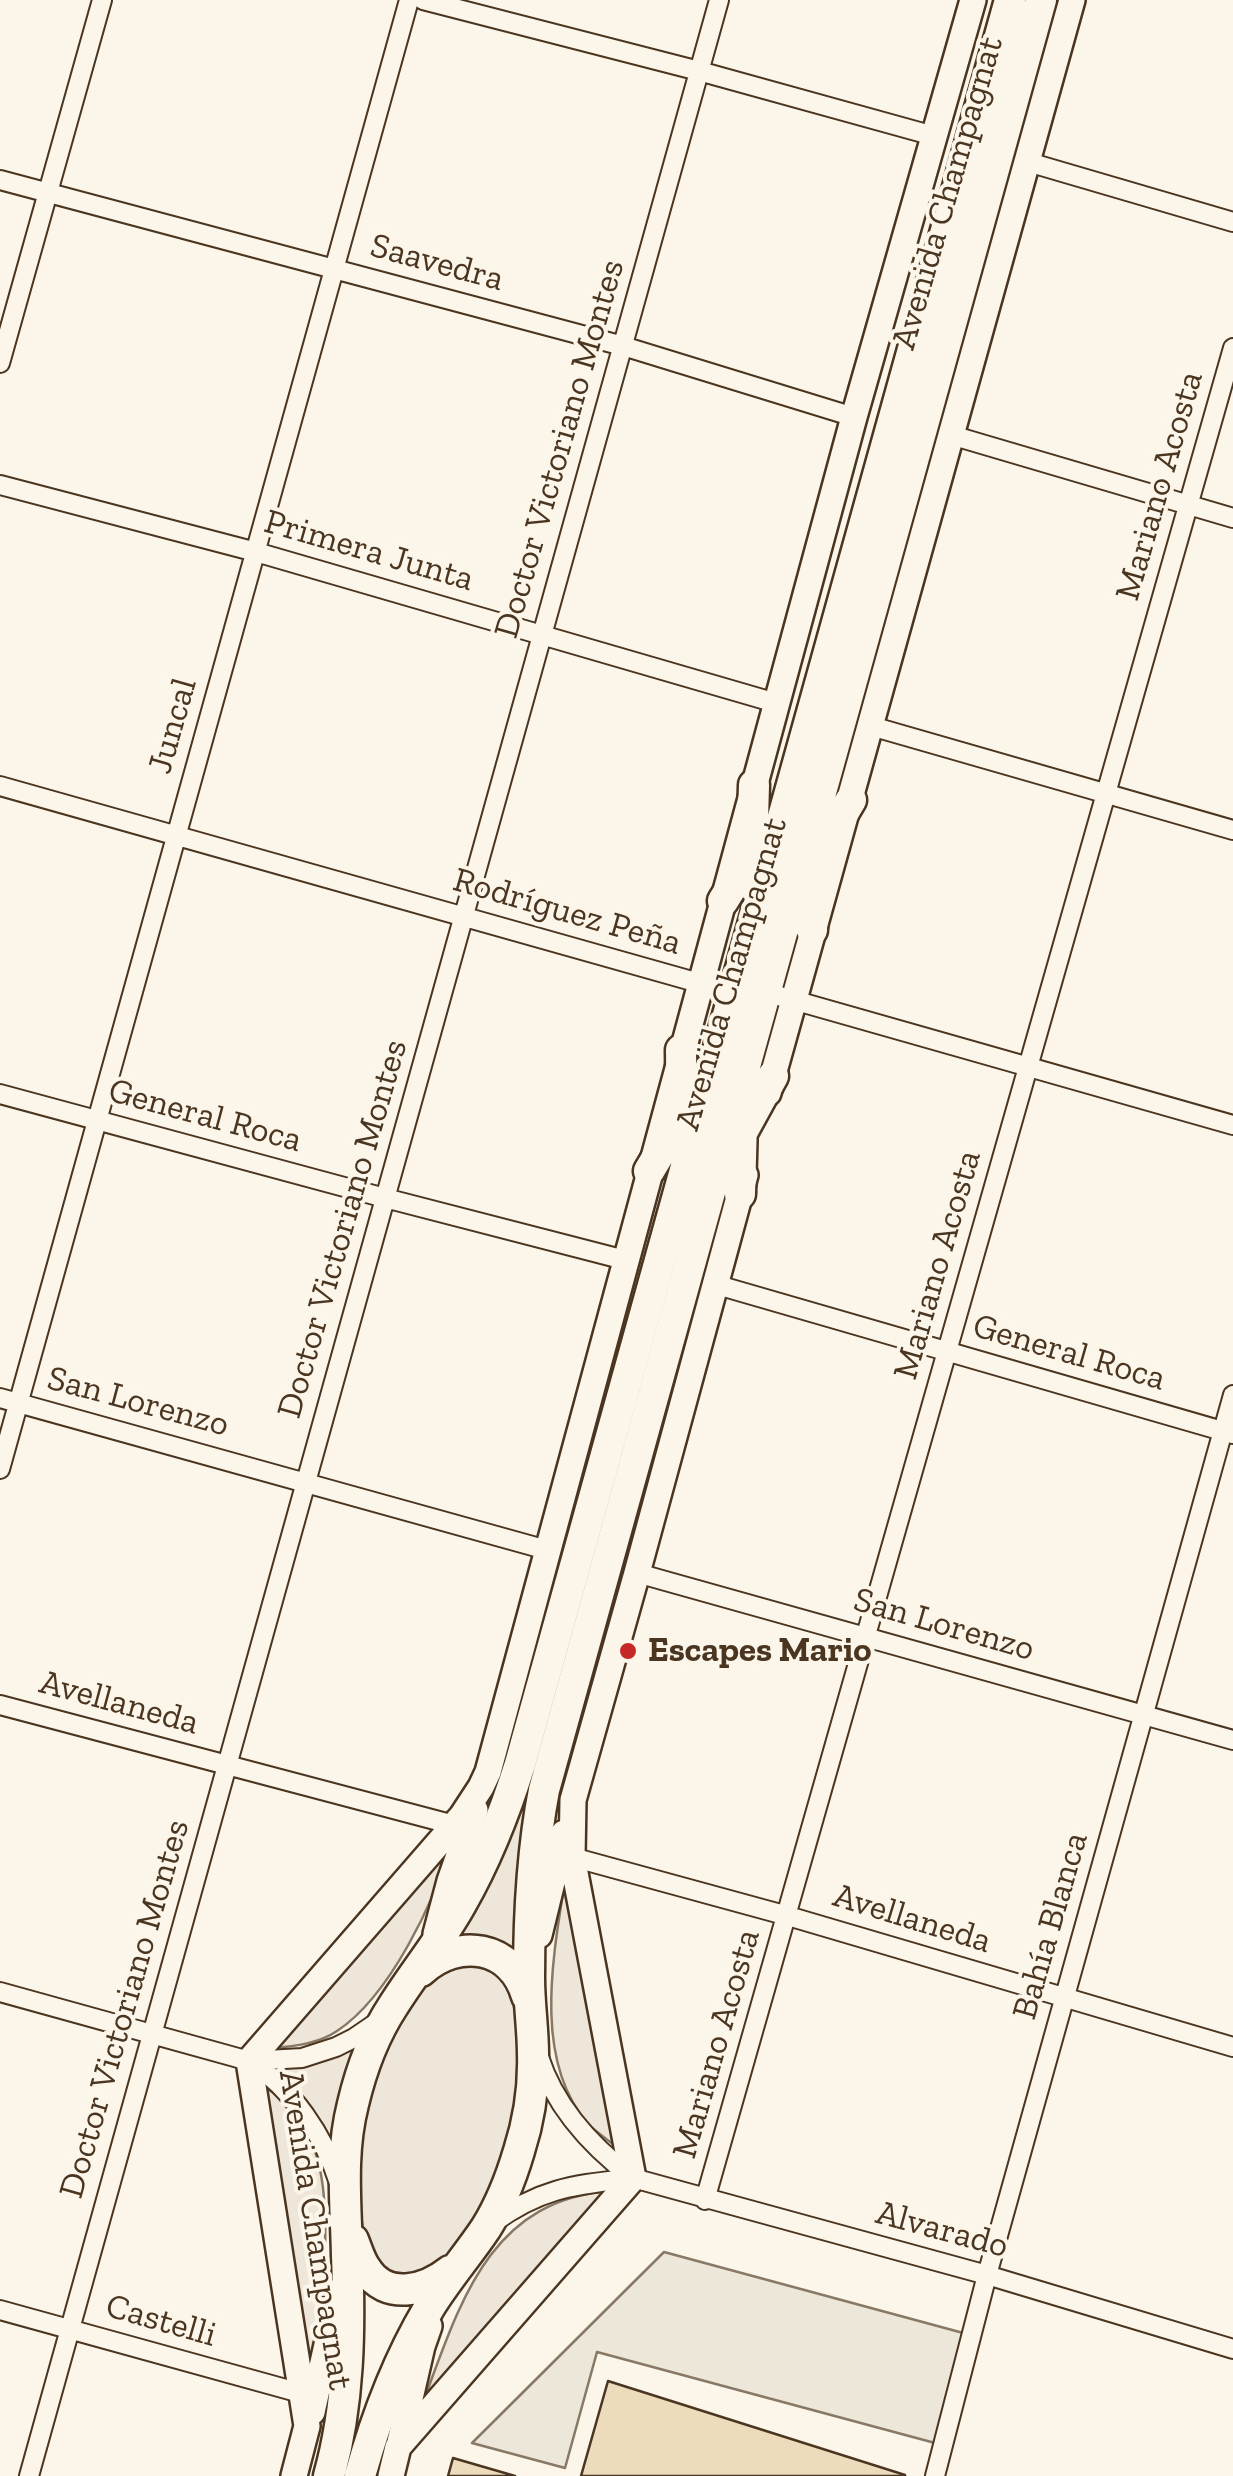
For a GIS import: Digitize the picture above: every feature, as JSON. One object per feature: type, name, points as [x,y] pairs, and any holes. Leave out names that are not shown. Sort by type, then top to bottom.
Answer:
[{"type":"highway","name":"Avenida Champagnat","points":[[360,2476],[393,2380],[428,2311],[500,2204],[521,2147],[532,2088],[529,1974],[533,1870],[544,1790],[711,1188],[714,1061],[765,992],[799,924],[804,802],[1010,0]]},
{"type":"highway","name":"Avenida Champagnat","points":[[329,2476],[340,2424],[348,2350],[344,2155],[353,2101],[369,2052],[399,1997],[476,1876],[514,1782],[711,1188],[759,1074],[765,992],[756,912],[804,802],[1041,0]]},
{"type":"highway","points":[[754,785],[752,854],[756,912]]},
{"type":"highway","points":[[799,924],[814,861],[851,800]]},
{"type":"highway","points":[[723,900],[752,854],[804,802]]},
{"type":"highway","points":[[804,802],[814,861]]},
{"type":"highway","points":[[681,1050],[682,1115],[711,1188]]},
{"type":"highway","points":[[649,1172],[714,1061]]},
{"type":"highway","points":[[711,1188],[741,1134],[759,1074]]},
{"type":"highway","points":[[399,1997],[424,1968],[445,1954],[463,1950],[486,1952],[502,1958],[519,1975],[530,2015]]},
{"type":"highway","points":[[346,2208],[351,2235],[364,2267],[386,2287],[408,2291],[429,2285],[474,2244]]},
{"type":"street","points":[[0,364],[102,0]]},
{"type":"street","name":"Juncal","points":[[0,1469],[9,1400],[98,1120],[409,0]]},
{"type":"street","points":[[423,0],[934,136]]},
{"type":"street","name":"Doctor Victoriano Montes","points":[[29,2476],[719,0]]},
{"type":"street","name":"Avenida Champagnat","points":[[432,1949],[450,1881],[488,1772],[699,983],[973,0]]},
{"type":"street","name":"Avenida Champagnat","points":[[799,924],[851,800],[1072,0]]},
{"type":"street","points":[[1028,162],[1233,222]]},
{"type":"street","name":"Saavedra","points":[[0,180],[623,346],[854,417]]},
{"type":"street","name":"Mariano Acosta","points":[[705,2200],[1233,348]]},
{"type":"street","points":[[951,435],[1233,518]]},
{"type":"street","name":"Primera Junta","points":[[0,485],[256,552],[776,703]]},
{"type":"street","points":[[871,726],[1233,830]]},
{"type":"street","name":"Rodríguez Peña","points":[[0,786],[699,983],[765,992],[1233,1125]]},
{"type":"street","name":"General Roca","points":[[0,1094],[626,1260]]},
{"type":"street","name":"Avenida Champagnat","points":[[529,1974],[714,1284],[711,1188]]},
{"type":"street","name":"General Roca","points":[[714,1284],[1228,1433]]},
{"type":"street","name":"Bahía Blanca","points":[[935,2476],[1144,1715],[1228,1433],[1233,1395]]},
{"type":"street","name":"San Lorenzo","points":[[9,1400],[547,1550]]},
{"type":"street","name":"San Lorenzo","points":[[638,1573],[1233,1740]]},
{"type":"street","name":"Avellaneda","points":[[0,1705],[454,1826]]},
{"type":"street","name":"Avenida Champagnat","points":[[307,2426],[250,2060],[454,1826],[488,1772]]},
{"type":"street","name":"Avenida Champagnat","points":[[398,2447],[633,2178],[572,1858],[573,1800]]},
{"type":"street","name":"Avellaneda","points":[[572,1858],[788,1916],[1233,2047]]},
{"type":"street","points":[[0,1992],[250,2060],[286,2060],[336,2047],[366,2031],[399,1997]]},
{"type":"street","name":"Alvarado","points":[[530,2015],[542,2067],[561,2104],[587,2136],[633,2178]]},
{"type":"street","points":[[250,2060],[274,2080],[307,2119],[337,2176],[346,2208]]},
{"type":"street","name":"Alvarado","points":[[474,2244],[513,2209],[545,2194],[588,2182],[633,2178],[988,2275],[1233,2348]]},
{"type":"street","name":"Avenida Champagnat","points":[[294,2476],[348,2256]]},
{"type":"street","name":"Avenida Champagnat","points":[[390,2476],[422,2346],[441,2290]]},
{"type":"street","name":"Castelli","points":[[0,2310],[304,2394]]},
{"type":"shaded area","points":[[748,1003],[530,1803],[520,1953],[496,1941],[455,1936],[742,1006]]},
{"type":"shaded area","points":[[452,1842],[422,1918],[375,1995],[330,2035],[305,2044],[271,2048]]},
{"type":"shaded area","points":[[567,1868],[618,2148],[588,2124],[570,2097],[559,2067],[551,2000]]},
{"type":"shaded area","points":[[470,1962],[498,1974],[508,1989],[514,2010],[519,2060],[512,2134],[484,2201],[447,2256],[422,2275],[395,2275],[380,2266],[371,2252],[358,2193],[358,2154],[369,2093],[384,2050],[414,1999],[439,1976]]},
{"type":"shaded area","points":[[357,2048],[335,2153],[312,2109],[266,2066],[313,2062]]},
{"type":"shaded area","points":[[263,2086],[283,2101],[310,2137],[322,2180],[324,2279],[311,2365]]},
{"type":"shaded area","points":[[610,2191],[425,2397],[468,2292],[486,2261],[509,2235],[536,2213],[569,2198]]},
{"type":"shaded area","points":[[664,2252],[967,2334],[935,2443],[597,2352],[565,2468],[472,2443]]},
{"type":"building","points":[[608,2381],[905,2475],[905,2476],[581,2476]]},
{"type":"building","points":[[453,2458],[515,2476],[448,2476]]},
{"type":"place","name":"Escapes Mario","points":[[628,1651]]}]
